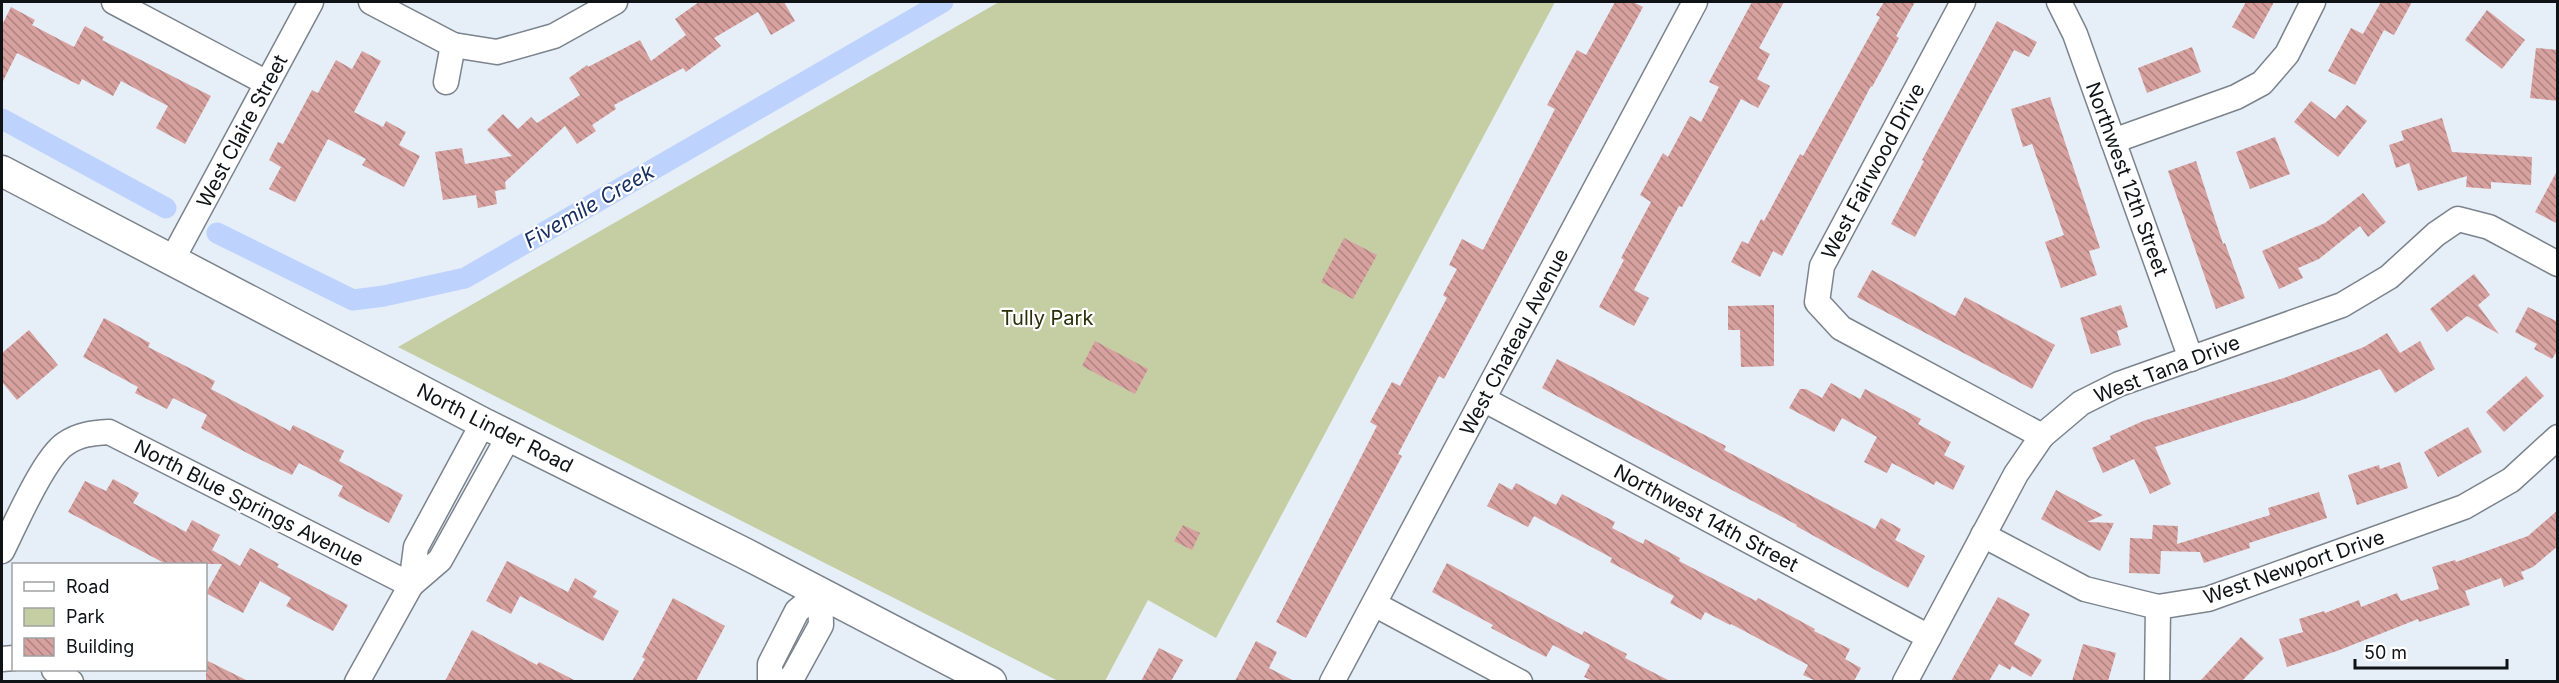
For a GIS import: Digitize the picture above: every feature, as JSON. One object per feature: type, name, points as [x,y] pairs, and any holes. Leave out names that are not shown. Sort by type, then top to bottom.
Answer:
[{"type":"main road","name":"North Linder Road","points":[[2,171],[496,429],[992,681]]},
{"type":"street","points":[[114,2],[267,83]]},
{"type":"street","name":"West Claire Street","points":[[172,260],[311,2]]},
{"type":"street","points":[[371,2],[453,45],[497,52],[554,36],[615,2]]},
{"type":"street","name":"West Chateau Avenue","points":[[1332,681],[1695,2]]},
{"type":"street","name":"West Fairwood Drive","points":[[1963,2],[1822,266],[1817,302],[1841,328],[2042,436]]},
{"type":"street","name":"Northwest 12th Street","points":[[2059,2],[2075,34],[2191,359]]},
{"type":"street","points":[[2113,141],[2236,97],[2262,82],[2286,54],[2313,2]]},
{"type":"street","points":[[446,82],[453,45]]},
{"type":"street","name":"West Tana Drive","points":[[1905,681],[2016,474],[2042,436],[2080,403],[2119,384],[2342,305],[2389,277],[2458,219],[2489,227],[2558,264]]},
{"type":"street","name":"Northwest 14th Street","points":[[1483,399],[1929,637]]},
{"type":"street","points":[[357,681],[411,585],[416,547],[496,429]]},
{"type":"street","name":"North Blue Springs Avenue","points":[[2,551],[49,463],[63,445],[85,434],[109,432],[411,585]]},
{"type":"street","name":"West Newport Drive","points":[[1983,535],[2085,589],[2158,607],[2208,599],[2464,507],[2511,480],[2558,437]]},
{"type":"street","points":[[770,681],[770,664],[797,611],[820,592]]},
{"type":"street","points":[[785,681],[794,676],[821,625],[820,592]]},
{"type":"street","points":[[1374,604],[1520,681]]},
{"type":"street","points":[[2157,681],[2158,607]]},
{"type":"street","points":[[57,671],[71,681]]},
{"type":"green space","name":"Tully Park","points":[[999,2],[1555,2],[1216,638],[1148,600],[1105,681],[1058,681],[398,347]]},
{"type":"building","points":[[699,2],[784,2],[795,21],[771,35],[758,12],[714,38],[721,46],[686,72],[683,68],[614,105],[616,109],[592,125],[596,131],[577,144],[565,126],[505,182],[506,189],[495,191],[497,204],[478,208],[476,195],[443,200],[435,152],[462,148],[465,164],[512,156],[487,130],[503,114],[518,129],[531,117],[537,123],[580,95],[569,78],[587,65],[588,67],[640,40],[651,61],[686,35],[675,19]]},
{"type":"building","points":[[1615,2],[1633,2],[1643,7],[1444,379],[1439,376],[1398,454],[1402,456],[1306,638],[1276,622],[1377,426],[1370,422],[1392,382],[1400,386],[1447,298],[1443,295],[1457,269],[1449,265],[1462,239],[1483,250],[1555,109],[1547,105],[1577,50],[1586,55]]},
{"type":"building","points":[[1752,2],[1784,2],[1759,48],[1770,54],[1757,79],[1770,86],[1758,108],[1741,99],[1682,207],[1679,206],[1634,290],[1649,298],[1634,326],[1599,307],[1624,260],[1621,258],[1651,202],[1640,195],[1663,153],[1668,157],[1690,116],[1701,122],[1719,87],[1709,82]]},
{"type":"building","points":[[1884,2],[1915,2],[1896,36],[1899,38],[1871,86],[1782,256],[1773,251],[1760,277],[1731,262],[1742,241],[1748,244],[1761,219],[1764,221],[1800,154],[1803,156],[1880,17],[1876,15]]},
{"type":"building","points":[[2246,2],[2274,2],[2254,39],[2232,27]]},
{"type":"building","points":[[2381,2],[2412,2],[2394,35],[2384,30],[2355,85],[2328,71],[2351,28],[2363,34]]},
{"type":"building","points":[[11,7],[35,20],[32,25],[74,47],[85,26],[104,37],[102,40],[211,96],[185,144],[156,128],[168,106],[121,81],[113,96],[82,79],[79,85],[17,53],[2,83],[2,25]]},
{"type":"building","points":[[2487,10],[2525,40],[2502,69],[2465,40]]},
{"type":"building","points":[[1997,21],[2037,42],[2029,57],[2014,50],[1915,237],[1891,224],[1924,161],[1922,160]]},
{"type":"building","points":[[2192,47],[2201,72],[2147,93],[2138,68]]},
{"type":"building","points":[[2536,48],[2558,50],[2558,101],[2530,98]]},
{"type":"building","points":[[362,51],[381,61],[354,112],[383,127],[386,121],[406,132],[399,145],[420,156],[404,187],[362,165],[366,159],[328,139],[295,202],[269,189],[281,167],[269,160],[278,142],[283,144],[312,90],[318,93],[336,60],[352,69]]},
{"type":"building","points":[[2050,97],[2100,248],[2089,251],[2097,275],[2061,288],[2045,242],[2064,235],[2032,144],[2023,147],[2011,109]]},
{"type":"building","points":[[2311,101],[2335,119],[2347,105],[2367,121],[2338,157],[2294,122]]},
{"type":"building","points":[[2442,118],[2452,152],[2532,157],[2531,185],[2491,182],[2491,189],[2466,187],[2467,176],[2418,191],[2409,163],[2396,168],[2389,145],[2404,140],[2401,131]]},
{"type":"building","points":[[2275,137],[2290,174],[2250,189],[2236,152]]},
{"type":"building","points":[[2196,161],[2223,244],[2225,243],[2245,298],[2216,309],[2168,171]]},
{"type":"building","points":[[2558,169],[2558,224],[2535,212]]},
{"type":"building","points":[[2363,193],[2386,222],[2368,237],[2360,226],[2319,259],[2298,268],[2303,278],[2279,289],[2262,251],[2325,223]]},
{"type":"building","points":[[1344,238],[1377,255],[1353,299],[1321,282]]},
{"type":"building","points":[[1872,270],[1955,316],[1965,297],[2055,345],[2032,389],[1857,297]]},
{"type":"building","points":[[2474,274],[2490,295],[2478,305],[2499,334],[2467,316],[2447,332],[2430,309]]},
{"type":"building","points":[[1774,305],[1774,366],[1741,367],[1740,330],[1728,330],[1728,306]]},
{"type":"building","points":[[2121,305],[2128,327],[2117,331],[2121,345],[2091,354],[2080,318]]},
{"type":"building","points":[[2528,307],[2558,322],[2558,350],[2552,359],[2534,349],[2537,344],[2515,332]]},
{"type":"building","points":[[104,318],[150,343],[148,347],[215,381],[211,389],[290,431],[293,425],[344,451],[339,461],[403,495],[389,523],[338,496],[343,486],[299,463],[292,475],[249,454],[201,428],[207,415],[173,398],[167,409],[135,393],[138,387],[83,357]]},
{"type":"building","points":[[29,330],[58,365],[17,400],[2,382],[2,353]]},
{"type":"building","points":[[2387,333],[2400,353],[2420,341],[2435,369],[2395,393],[2380,369],[2305,399],[2155,447],[2171,484],[2150,494],[2134,459],[2103,473],[2092,448],[2111,439],[2110,436],[2143,421],[2284,378],[2364,347]]},
{"type":"building","points":[[1095,341],[1148,369],[1135,394],[1082,366]]},
{"type":"building","points":[[1557,359],[1726,446],[1724,450],[1875,529],[1881,518],[1901,529],[1895,540],[1925,556],[1908,588],[1797,525],[1542,388]]},
{"type":"building","points":[[2526,376],[2544,396],[2504,432],[2486,412]]},
{"type":"building","points":[[1831,383],[1860,399],[1865,389],[1921,419],[1918,424],[1951,442],[1944,455],[1965,466],[1953,490],[1936,481],[1934,485],[1892,463],[1887,473],[1864,462],[1877,437],[1842,418],[1834,432],[1789,408],[1800,389],[1806,389],[1822,398]]},
{"type":"building","points":[[2468,427],[2482,452],[2438,477],[2424,452]]},
{"type":"building","points":[[2400,462],[2408,488],[2357,505],[2348,475],[2379,465],[2380,469]]},
{"type":"building","points":[[113,479],[139,493],[133,503],[186,532],[192,520],[220,535],[212,550],[240,566],[250,548],[279,564],[277,567],[348,605],[333,631],[286,606],[291,598],[260,581],[243,613],[207,594],[222,564],[164,563],[68,512],[85,481],[106,491]]},
{"type":"building","points":[[1499,483],[1512,490],[1516,483],[1556,505],[1562,494],[1615,522],[1612,528],[1643,544],[1645,539],[1680,558],[1679,561],[1756,601],[1758,598],[1850,649],[1845,659],[1861,668],[1854,681],[1816,681],[1803,675],[1808,665],[1705,612],[1701,620],[1670,603],[1674,596],[1610,562],[1612,558],[1534,516],[1528,527],[1487,506]]},
{"type":"building","points":[[2056,490],[2103,515],[2087,522],[2114,523],[2100,551],[2041,519]]},
{"type":"building","points":[[2319,492],[2327,518],[2249,543],[2250,548],[2204,563],[2200,552],[2161,551],[2160,574],[2129,573],[2130,538],[2152,539],[2153,525],[2178,526],[2177,544],[2270,515],[2268,508]]},
{"type":"building","points":[[2558,510],[2558,546],[2533,567],[2521,572],[2524,579],[2504,587],[2501,578],[2465,591],[2470,605],[2419,622],[2418,619],[2337,651],[2287,667],[2279,639],[2303,632],[2299,619],[2324,611],[2325,613],[2359,600],[2361,607],[2397,593],[2401,601],[2439,589],[2432,567],[2455,560],[2456,562],[2528,536]]},
{"type":"building","points":[[1183,525],[1200,533],[1192,550],[1174,541]]},
{"type":"building","points":[[507,561],[568,592],[575,578],[597,591],[593,597],[619,611],[603,641],[520,596],[511,614],[486,601]]},
{"type":"building","points":[[1447,563],[1582,635],[1584,631],[1627,654],[1625,658],[1670,681],[1593,681],[1584,677],[1590,665],[1553,645],[1546,657],[1491,628],[1493,625],[1432,592]]},
{"type":"building","points":[[1998,597],[2030,614],[2014,644],[2042,660],[2031,677],[2012,666],[2010,670],[1999,664],[1989,681],[1951,681]]},
{"type":"building","points":[[673,598],[725,626],[696,681],[632,681],[645,659],[642,657]]},
{"type":"building","points":[[472,630],[537,665],[539,662],[576,681],[445,681]]},
{"type":"building","points":[[2241,637],[2264,658],[2242,681],[2200,681]]},
{"type":"building","points":[[1256,641],[1277,652],[1269,668],[1294,681],[1235,681]]},
{"type":"building","points":[[2083,644],[2116,653],[2108,681],[2072,681]]},
{"type":"building","points":[[1159,648],[1183,660],[1171,681],[1141,681]]},
{"type":"building","points":[[207,660],[248,681],[206,681]]},
{"type":"waterway","name":"Fivemile Creek","points":[[217,233],[353,300],[384,296],[465,278],[943,2]]},
{"type":"waterway","name":"Fivemile Creek","points":[[2,119],[166,208]]}]
